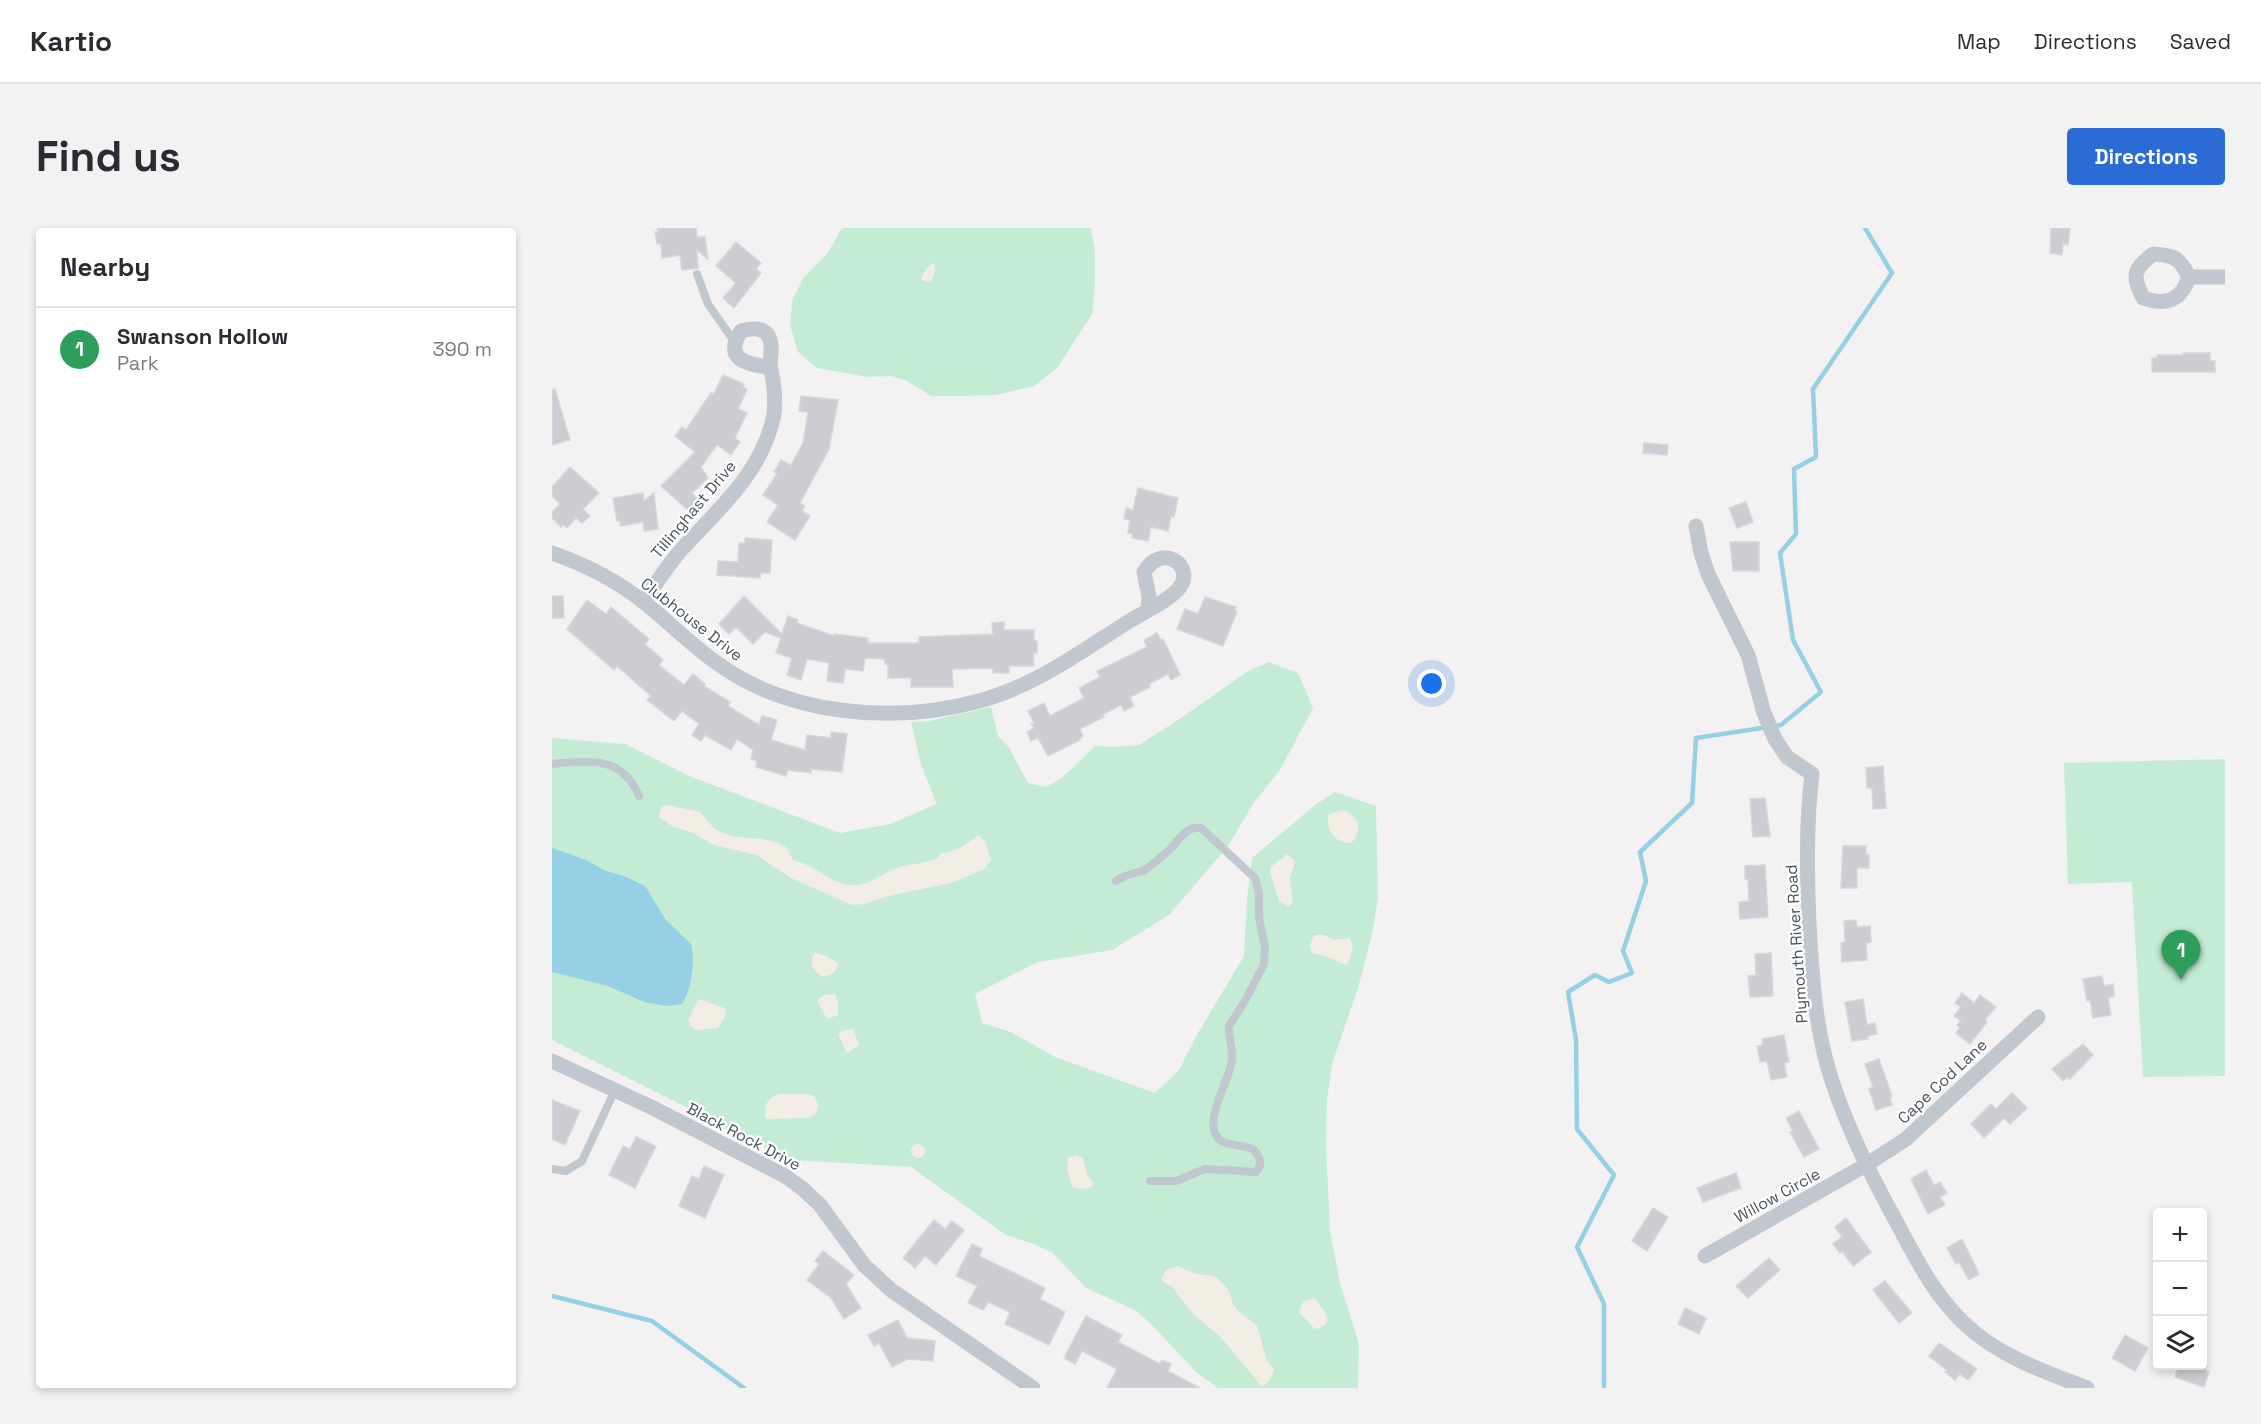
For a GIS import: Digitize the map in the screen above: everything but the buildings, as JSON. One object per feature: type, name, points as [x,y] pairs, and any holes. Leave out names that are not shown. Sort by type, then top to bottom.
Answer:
[{"type":"street","points":[[2189,277],[2225,278]]},
{"type":"street","name":"Tillinghast Drive","points":[[643,602],[675,557],[733,495],[767,438],[775,404],[775,389],[770,367],[771,341],[765,332],[754,327],[741,331],[735,341]]},
{"type":"street","points":[[735,341],[735,352],[740,360],[749,364],[770,367]]},
{"type":"street","name":"Plymouth River Road","points":[[1696,526],[1708,574],[1748,655],[1770,727],[1787,757],[1812,774],[1807,869],[1816,1015],[1831,1078],[1850,1133],[1906,1240],[1938,1294],[1973,1331],[2001,1350],[2036,1368],[2087,1388]]},
{"type":"street","name":"Clubhouse Drive","points":[[552,553],[624,588],[716,663],[762,690],[816,706],[843,710],[909,712],[939,710],[1020,687],[1148,610]]},
{"type":"street","name":"Cape Cod Lane","points":[[1866,1165],[1906,1139],[2038,1017]]},
{"type":"street","name":"Black Rock Drive","points":[[552,1061],[615,1090],[785,1176],[820,1205],[864,1265],[891,1290],[1033,1388]]},
{"type":"street","name":"Willow Circle","points":[[1705,1256],[1866,1165]]},
{"type":"lane","points":[[697,274],[708,304],[735,341]]},
{"type":"lane","points":[[552,764],[580,761],[606,764],[623,772],[639,796]]},
{"type":"lane","points":[[1116,882],[1129,873],[1150,866],[1176,844],[1189,829],[1197,827],[1201,828],[1255,878],[1259,894],[1259,917],[1265,948],[1264,964],[1229,1026],[1231,1068],[1216,1106],[1213,1125],[1217,1137],[1222,1141],[1254,1150],[1260,1160],[1260,1166],[1256,1172],[1205,1169],[1176,1181],[1150,1181]]},
{"type":"lane","points":[[552,1169],[566,1171],[582,1161],[615,1090]]},
{"type":"green space","points":[[842,228],[1091,228],[1095,251],[1092,314],[1057,368],[1034,386],[996,395],[931,396],[907,381],[891,376],[868,377],[817,368],[798,352],[790,325],[792,301],[804,277],[827,254]]},
{"type":"green space","points":[[1269,662],[1298,673],[1313,708],[1280,770],[1253,804],[1228,846],[1169,915],[1112,950],[1038,962],[975,994],[982,1023],[1011,1032],[1055,1057],[1155,1093],[1179,1070],[1198,1033],[1244,956],[1252,858],[1315,805],[1335,792],[1376,806],[1378,898],[1372,935],[1358,988],[1332,1064],[1327,1100],[1326,1144],[1330,1231],[1340,1283],[1359,1344],[1358,1388],[1218,1388],[1197,1373],[1135,1310],[1086,1288],[1053,1253],[1006,1235],[911,1167],[793,1160],[736,1134],[552,1040],[552,738],[625,744],[689,776],[840,833],[890,824],[937,804],[921,765],[911,722],[929,721],[991,707],[998,736],[1008,746],[1028,783],[1046,787],[1062,778],[1095,746],[1139,745],[1248,671]]},
{"type":"green space","points":[[2225,759],[2225,1076],[2143,1077],[2132,882],[2068,884],[2064,763]]},
{"type":"sand","points":[[934,263],[934,275],[930,282],[923,281],[921,278],[923,274]]},
{"type":"sand","points":[[666,805],[700,812],[712,826],[728,835],[775,842],[786,848],[794,861],[844,884],[859,885],[900,867],[936,859],[941,854],[958,849],[979,835],[986,843],[991,860],[984,869],[951,883],[852,905],[791,878],[757,855],[714,845],[693,833],[672,826],[659,817],[661,807]]},
{"type":"sand","points":[[1342,810],[1352,815],[1357,824],[1357,833],[1351,843],[1345,843],[1336,838],[1328,825],[1329,814]]},
{"type":"sand","points":[[1287,854],[1295,861],[1290,878],[1293,903],[1288,907],[1279,901],[1270,872],[1271,867]]},
{"type":"sand","points":[[1316,935],[1324,935],[1334,940],[1350,938],[1353,949],[1348,963],[1346,965],[1312,953],[1310,946]]},
{"type":"sand","points":[[815,953],[826,956],[839,964],[833,974],[823,977],[814,970],[812,960]]},
{"type":"sand","points":[[835,994],[838,1015],[827,1019],[817,1000],[825,995]]},
{"type":"sand","points":[[699,999],[724,1008],[726,1011],[718,1028],[697,1030],[690,1026],[688,1020]]},
{"type":"sand","points":[[853,1029],[859,1045],[847,1053],[838,1034]]},
{"type":"sand","points":[[780,1094],[814,1096],[818,1104],[816,1114],[809,1118],[767,1119],[766,1105],[772,1097]]},
{"type":"sand","points":[[915,1144],[921,1144],[925,1151],[921,1158],[915,1158],[911,1154],[911,1148]]},
{"type":"sand","points":[[1075,1155],[1083,1158],[1087,1174],[1094,1184],[1089,1187],[1080,1189],[1072,1186],[1067,1169],[1068,1158]]},
{"type":"sand","points":[[1177,1266],[1193,1273],[1216,1277],[1229,1291],[1233,1304],[1239,1312],[1257,1325],[1266,1359],[1274,1370],[1269,1381],[1262,1387],[1220,1336],[1194,1315],[1173,1288],[1161,1280],[1166,1270]]},
{"type":"sand","points":[[1314,1298],[1328,1319],[1326,1324],[1318,1329],[1314,1328],[1299,1312],[1303,1302]]},
{"type":"water","points":[[552,848],[645,886],[666,920],[691,944],[692,975],[682,1004],[666,1006],[644,1002],[608,986],[552,972]]},
{"type":"waterway","points":[[1604,1388],[1604,1304],[1577,1247],[1614,1175],[1577,1129],[1576,1040],[1568,992],[1595,975],[1609,982],[1632,973],[1623,951],[1646,881],[1640,852],[1692,803],[1696,738],[1781,725],[1821,692],[1793,640],[1780,553],[1796,534],[1794,469],[1816,457],[1813,389],[1892,273],[1865,228]]},
{"type":"waterway","points":[[552,1296],[652,1321],[744,1388]]},
{"type":"place","name":"Swanson Hollow","points":[[2181,980]]}]
